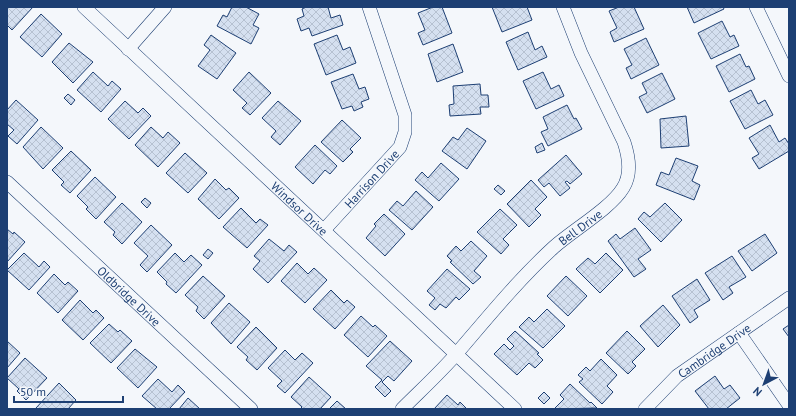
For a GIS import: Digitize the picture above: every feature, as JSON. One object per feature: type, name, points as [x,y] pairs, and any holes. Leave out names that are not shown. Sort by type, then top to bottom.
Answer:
[{"type":"street","name":"Windsor Drive","points":[[84,7],[515,409]]},
{"type":"street","points":[[128,49],[165,7]]},
{"type":"street","name":"Harrison Drive","points":[[324,230],[400,147],[405,132],[405,115],[369,7]]},
{"type":"street","name":"Bell Drive","points":[[402,409],[456,354],[478,328],[554,247],[615,200],[624,187],[629,172],[629,156],[624,142],[581,53],[563,7]]},
{"type":"street","points":[[756,7],[789,76]]},
{"type":"street","name":"Oldbridge Drive","points":[[7,182],[251,409]]},
{"type":"street","name":"Cambridge Drive","points":[[645,409],[677,376],[789,298]]},
{"type":"street","points":[[739,333],[789,405]]},
{"type":"building","points":[[7,7],[33,7],[12,30],[7,25]]},
{"type":"building","points":[[232,7],[246,7],[259,14],[253,25],[259,28],[251,44],[217,26],[223,15],[227,17]]},
{"type":"building","points":[[306,7],[328,7],[331,18],[340,15],[343,25],[312,36],[309,28],[301,31],[297,19],[304,16],[302,9]]},
{"type":"building","points":[[433,7],[442,7],[452,33],[423,45],[418,33],[425,30],[418,13]]},
{"type":"building","points":[[492,7],[527,7],[532,20],[502,32]]},
{"type":"building","points":[[619,7],[634,7],[644,29],[614,42],[610,32],[617,28],[609,11]]},
{"type":"building","points":[[687,7],[723,7],[724,9],[694,23]]},
{"type":"building","points":[[41,14],[62,34],[42,57],[20,37]]},
{"type":"building","points":[[722,21],[730,37],[734,35],[739,46],[711,59],[698,33]]},
{"type":"building","points":[[528,32],[535,50],[542,46],[547,57],[518,70],[506,42]]},
{"type":"building","points":[[211,35],[236,53],[217,79],[198,66],[210,50],[204,45]]},
{"type":"building","points":[[337,35],[343,50],[350,47],[356,63],[326,75],[314,44]]},
{"type":"building","points":[[646,38],[659,65],[631,79],[626,68],[632,65],[624,49]]},
{"type":"building","points":[[69,43],[93,62],[73,83],[52,62]]},
{"type":"building","points":[[453,44],[463,72],[437,82],[428,54]]},
{"type":"building","points":[[740,54],[746,67],[749,66],[755,79],[729,92],[716,66]]},
{"type":"building","points":[[93,72],[108,86],[112,81],[121,89],[101,112],[77,90]]},
{"type":"building","points":[[249,72],[271,93],[250,115],[242,108],[247,103],[233,90]]},
{"type":"building","points":[[543,72],[551,89],[559,85],[564,96],[536,109],[523,81]]},
{"type":"building","points":[[662,73],[675,99],[647,113],[639,97],[647,93],[642,83]]},
{"type":"building","points":[[353,74],[359,89],[365,87],[369,99],[361,102],[363,107],[354,111],[352,106],[342,109],[331,82]]},
{"type":"building","points":[[480,84],[481,95],[488,95],[489,107],[480,107],[481,114],[450,116],[449,105],[454,104],[453,86]]},
{"type":"building","points":[[751,90],[758,104],[765,100],[773,115],[745,129],[730,101]]},
{"type":"building","points":[[68,94],[75,100],[71,105],[64,98]]},
{"type":"building","points":[[16,100],[38,120],[17,144],[8,136],[14,130],[7,124],[7,110]]},
{"type":"building","points":[[125,101],[138,113],[143,108],[151,116],[129,139],[108,119]]},
{"type":"building","points":[[278,101],[301,121],[280,145],[271,137],[276,131],[262,118]]},
{"type":"building","points":[[567,105],[574,119],[576,118],[582,129],[548,146],[541,132],[548,129],[543,117]]},
{"type":"building","points":[[686,116],[689,146],[661,148],[660,119]]},
{"type":"building","points":[[342,120],[361,138],[350,149],[353,152],[343,162],[321,142]]},
{"type":"building","points":[[770,125],[779,142],[785,138],[789,144],[789,151],[759,169],[752,158],[759,154],[749,138]]},
{"type":"building","points":[[41,127],[63,148],[43,169],[23,147]]},
{"type":"building","points":[[151,127],[163,138],[168,132],[180,143],[158,167],[135,145]]},
{"type":"building","points":[[467,128],[486,141],[467,169],[442,151],[453,137],[458,140]]},
{"type":"building","points":[[542,143],[545,150],[537,153],[535,147]]},
{"type":"building","points":[[315,145],[337,166],[330,174],[325,170],[313,184],[295,167]]},
{"type":"building","points":[[71,151],[91,170],[70,193],[61,185],[64,182],[52,170]]},
{"type":"building","points":[[185,153],[207,173],[188,193],[166,173]]},
{"type":"building","points":[[566,155],[582,174],[570,184],[567,181],[565,182],[570,188],[560,196],[549,183],[544,187],[538,180]]},
{"type":"building","points":[[676,158],[698,166],[692,181],[700,185],[694,200],[656,185],[661,172],[669,175]]},
{"type":"building","points":[[441,163],[459,179],[439,201],[415,180],[422,172],[428,178]]},
{"type":"building","points":[[95,177],[116,197],[96,219],[86,209],[88,207],[77,196]]},
{"type":"building","points":[[215,179],[226,190],[229,188],[239,198],[219,219],[198,199]]},
{"type":"building","points":[[531,180],[547,197],[535,209],[541,215],[529,227],[507,204]]},
{"type":"building","points":[[498,185],[505,191],[501,195],[494,189]]},
{"type":"building","points":[[416,191],[433,207],[412,230],[389,210],[397,201],[403,206]]},
{"type":"building","points":[[145,198],[151,203],[147,208],[141,202]]},
{"type":"building","points":[[122,203],[142,222],[122,244],[113,235],[115,232],[104,222]]},
{"type":"building","points":[[665,203],[682,220],[661,242],[638,219],[644,212],[650,217]]},
{"type":"building","points":[[241,208],[256,223],[260,219],[268,225],[247,248],[223,227]]},
{"type":"building","points":[[500,209],[517,225],[503,239],[509,245],[501,254],[477,232]]},
{"type":"building","points":[[384,214],[405,234],[385,256],[366,238],[376,226],[374,224]]},
{"type":"building","points":[[151,225],[172,245],[147,272],[140,265],[148,256],[134,243]]},
{"type":"building","points":[[635,228],[651,250],[638,259],[646,269],[634,277],[608,241],[616,234],[620,239]]},
{"type":"building","points":[[7,229],[13,234],[14,232],[25,242],[7,262]]},
{"type":"building","points":[[765,234],[777,253],[752,271],[738,251]]},
{"type":"building","points":[[269,239],[284,251],[289,245],[297,252],[268,283],[253,269],[260,261],[254,256]]},
{"type":"building","points":[[471,241],[487,256],[474,271],[481,277],[473,284],[450,262],[452,261],[447,256],[456,246],[461,251]]},
{"type":"building","points":[[208,249],[213,253],[208,259],[203,255]]},
{"type":"building","points":[[24,253],[39,267],[44,261],[50,267],[29,290],[7,270]]},
{"type":"building","points":[[175,253],[184,262],[191,255],[202,265],[176,293],[166,284],[167,282],[157,272]]},
{"type":"building","points":[[606,253],[623,270],[600,293],[576,269],[588,258],[595,264]]},
{"type":"building","points":[[732,256],[746,277],[729,287],[733,293],[723,300],[705,273]]},
{"type":"building","points":[[297,263],[308,274],[314,268],[327,280],[305,303],[281,281]]},
{"type":"building","points":[[447,269],[470,289],[459,300],[456,297],[446,308],[440,304],[435,310],[429,305],[435,298],[427,291]]},
{"type":"building","points":[[54,274],[65,285],[68,282],[78,291],[58,313],[37,293]]},
{"type":"building","points":[[203,276],[225,296],[204,319],[196,311],[198,307],[185,295]]},
{"type":"building","points":[[566,276],[587,296],[568,316],[547,296]]},
{"type":"building","points":[[697,279],[710,300],[694,310],[698,317],[690,323],[672,296]]},
{"type":"building","points":[[331,290],[344,303],[347,300],[355,307],[335,329],[313,309]]},
{"type":"building","points":[[80,300],[93,313],[96,310],[104,318],[83,340],[62,320]]},
{"type":"building","points":[[229,303],[250,322],[231,344],[211,323]]},
{"type":"building","points":[[663,305],[680,325],[658,347],[640,326]]},
{"type":"building","points":[[547,309],[565,326],[543,348],[519,327],[529,317],[534,322]]},
{"type":"building","points":[[361,316],[373,327],[375,325],[387,336],[368,357],[344,335]]},
{"type":"building","points":[[109,324],[118,332],[120,330],[132,341],[111,363],[90,343]]},
{"type":"building","points":[[789,325],[789,337],[783,329]]},
{"type":"building","points":[[256,327],[277,348],[257,370],[246,360],[248,357],[237,347]]},
{"type":"building","points":[[515,331],[539,353],[537,354],[543,360],[535,368],[529,363],[517,375],[494,354],[504,344],[510,350],[514,346],[507,339]]},
{"type":"building","points":[[627,331],[645,349],[632,362],[636,366],[628,374],[606,353]]},
{"type":"building","points":[[7,341],[20,353],[7,368]]},
{"type":"building","points":[[390,341],[412,361],[394,381],[388,376],[382,382],[391,391],[385,397],[375,387],[382,380],[366,366]]},
{"type":"building","points":[[135,349],[157,367],[138,388],[117,368]]},
{"type":"building","points":[[285,350],[295,360],[302,353],[313,363],[285,393],[277,386],[282,381],[268,368]]},
{"type":"building","points":[[25,358],[47,378],[26,400],[17,391],[19,389],[7,378]]},
{"type":"building","points":[[601,359],[617,375],[607,386],[613,392],[602,404],[579,382],[583,379],[578,375],[586,367],[590,371]]},
{"type":"building","points":[[715,376],[724,389],[730,385],[740,398],[726,409],[709,409],[695,391]]},
{"type":"building","points":[[309,377],[331,397],[320,409],[300,409],[302,407],[291,397]]},
{"type":"building","points":[[158,379],[172,392],[178,385],[185,392],[169,409],[157,409],[142,396]]},
{"type":"building","points":[[59,383],[76,400],[68,409],[36,408]]},
{"type":"building","points":[[570,384],[597,408],[554,409],[564,399],[560,395]]},
{"type":"building","points":[[544,392],[550,398],[544,404],[538,398]]},
{"type":"building","points":[[447,395],[458,405],[460,402],[467,409],[434,409]]},
{"type":"building","points":[[188,398],[200,409],[179,409]]},
{"type":"building","points":[[337,401],[346,409],[329,409]]}]
